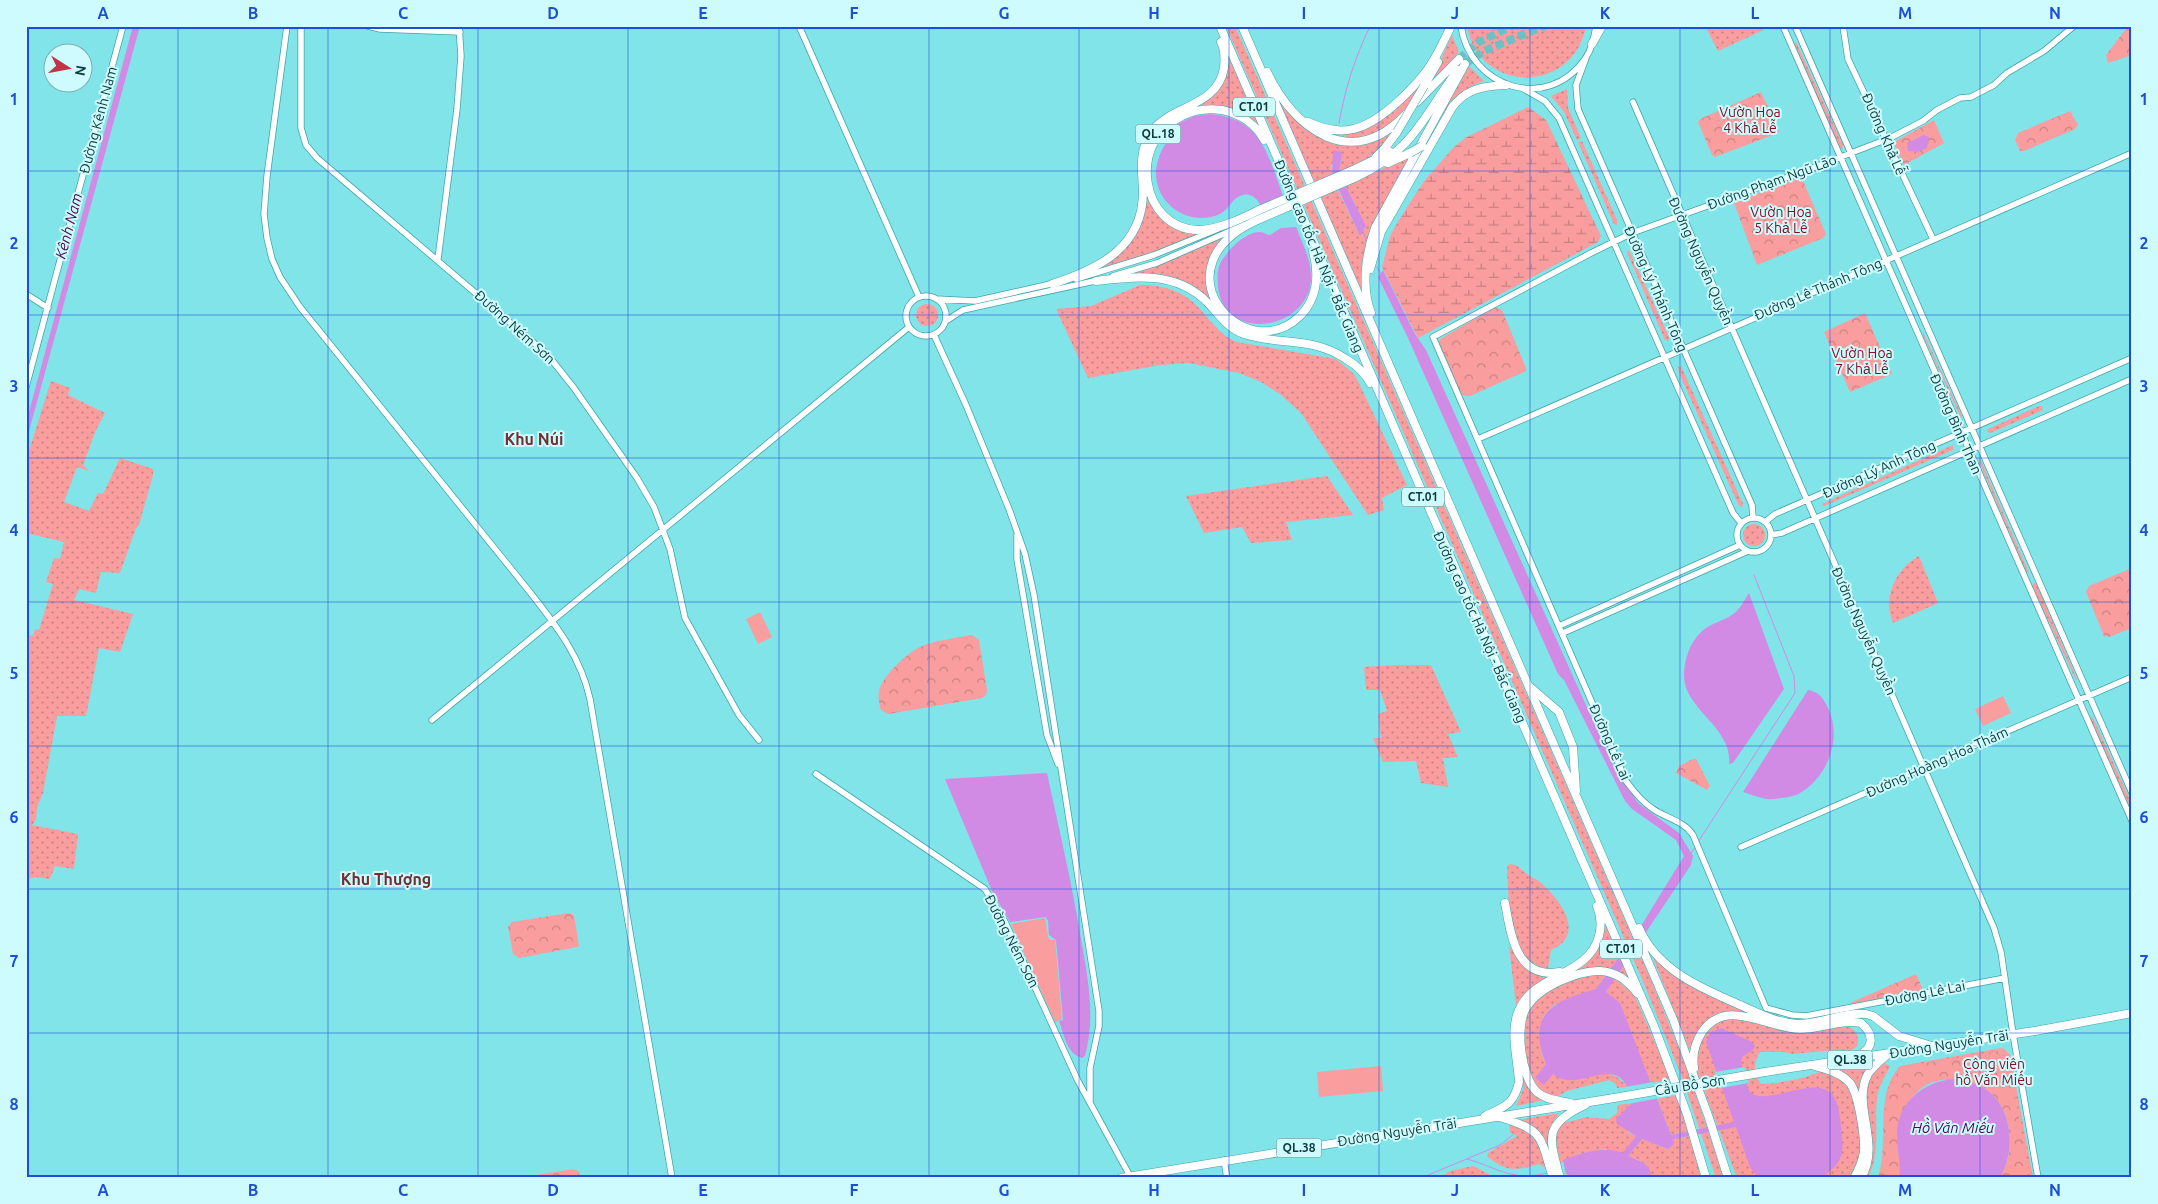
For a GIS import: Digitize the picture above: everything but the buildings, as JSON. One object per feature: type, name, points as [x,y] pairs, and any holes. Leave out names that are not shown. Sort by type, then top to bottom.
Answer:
[{"type":"highway","points":[[1052,284],[1085,273],[1104,263],[1121,248],[1130,235],[1140,212],[1143,192],[1141,163],[1144,147],[1150,134],[1159,123],[1208,97],[1221,79],[1225,52],[1215,26]]},
{"type":"highway","name":"Đường cao tốc Hà Nội - Bắc Giang","points":[[1220,26],[1441,539],[1654,1026],[1687,1114],[1704,1178]]},
{"type":"highway","name":"Đường cao tốc Hà Nội - Bắc Giang","points":[[1242,26],[1402,399],[1673,1019],[1709,1118],[1728,1178]]},
{"type":"highway","points":[[1247,26],[1281,99],[1303,123],[1316,132],[1334,140],[1353,142],[1373,138],[1385,133],[1399,122],[1462,61]]},
{"type":"highway","points":[[1592,44],[1602,26]]},
{"type":"highway","points":[[1293,112],[1317,126],[1334,130],[1352,130],[1366,124],[1388,111],[1424,75],[1440,50],[1451,27]]},
{"type":"highway","points":[[1353,174],[1382,152],[1397,132],[1440,58],[1451,27]]},
{"type":"highway","points":[[1402,399],[1369,309],[1366,290],[1368,246],[1375,228],[1462,61]]},
{"type":"highway","points":[[1375,168],[1398,152],[1413,136],[1462,61]]},
{"type":"highway","points":[[1299,209],[1313,252],[1316,283],[1313,297],[1304,312],[1287,325],[1275,330],[1253,330],[1232,321],[1216,303],[1211,289],[1210,270],[1216,252],[1229,236],[1248,219],[1353,174],[1393,150],[1462,61]]},
{"type":"highway","points":[[1353,174],[1375,168],[1422,146],[1463,94],[1477,88],[1506,85]]},
{"type":"highway","points":[[1366,290],[1376,247],[1382,232],[1452,106]]},
{"type":"highway","name":"QL.18","points":[[1248,219],[1199,230],[1185,228],[1172,222],[1161,212],[1152,196],[1147,169],[1150,147],[1162,129],[1175,120],[1199,110],[1218,110],[1236,114],[1251,123],[1258,130],[1289,187]]},
{"type":"highway","points":[[1096,281],[1133,276],[1153,278],[1178,284],[1206,301],[1226,323],[1238,331],[1252,336],[1319,345],[1350,362],[1369,381],[1400,456],[1441,539]]},
{"type":"highway","points":[[1528,685],[1559,712],[1573,747],[1576,796]]},
{"type":"highway","points":[[1478,1119],[1506,1106],[1514,1099],[1519,1077],[1514,1027],[1520,1008],[1526,998],[1539,986],[1582,962],[1595,948],[1600,931],[1600,913],[1555,809],[1550,786]]},
{"type":"highway","points":[[1594,835],[1608,857],[1642,935],[1668,966],[1682,977],[1699,987],[1775,1020],[1805,1023],[1866,1014],[1873,1016],[1899,1036],[1935,1047]]},
{"type":"highway","points":[[1505,903],[1510,932],[1518,955],[1531,967],[1539,971],[1555,973],[1567,971]]},
{"type":"highway","points":[[1577,1104],[1548,1098],[1533,1087],[1525,1068],[1521,1026],[1527,1007],[1538,994],[1566,978],[1588,971],[1615,974],[1625,980],[1635,990],[1673,1077]]},
{"type":"highway","name":"Đường Nguyễn Trãi","points":[[1765,1072],[1935,1047],[2132,1013]]},
{"type":"highway","points":[[1697,1085],[1693,1060],[1694,1048],[1706,1027],[1724,1016],[1749,1017],[1798,1030],[1850,1022],[1861,1023],[1866,1028],[1870,1037],[1869,1049],[1845,1060]]},
{"type":"highway","points":[[1860,1178],[1867,1165],[1870,1148],[1864,1104],[1865,1084],[1870,1071],[1888,1054]]},
{"type":"highway","points":[[1810,1065],[1837,1073],[1845,1079],[1854,1091],[1864,1149],[1860,1166],[1854,1178]]},
{"type":"highway","name":"Cầu Bồ Sơn","points":[[1614,1098],[1765,1072]]},
{"type":"highway","name":"Đường Nguyễn Trãi","points":[[1121,1178],[1614,1098]]},
{"type":"highway","points":[[1560,1178],[1553,1148],[1553,1129],[1560,1119],[1592,1101]]},
{"type":"highway","points":[[1498,1116],[1524,1125],[1537,1134],[1544,1146],[1553,1178]]},
{"type":"highway","points":[[1709,1118],[1734,1178]]},
{"type":"street","name":"Đường Kênh Nam","points":[[26,388],[123,26]]},
{"type":"street","points":[[287,26],[264,196],[266,231],[276,267],[300,307],[552,621],[577,659],[590,699],[672,1178]]},
{"type":"street","name":"Đường Ném Sơn","points":[[301,26],[300,120],[302,138],[306,145],[317,158],[438,259],[547,354],[574,388],[637,478],[664,530],[685,618],[739,715],[759,740]]},
{"type":"street","points":[[368,26],[380,29],[460,29],[461,56],[457,109],[438,259]]},
{"type":"street","points":[[799,26],[919,297]]},
{"type":"street","points":[[1461,26],[1463,39],[1475,62],[1492,78],[1506,85],[1533,88],[1556,83],[1574,72],[1586,58]]},
{"type":"street","name":"Đường Lý Thánh Tông","points":[[1596,26],[1592,44],[1576,84],[1577,105],[1752,505],[1753,518]]},
{"type":"street","name":"Đường Bình Than","points":[[1782,26],[2132,821]]},
{"type":"street","name":"Đường Bình Than","points":[[1795,26],[2132,793]]},
{"type":"street","name":"Đường Khả Lễ","points":[[1842,26],[1848,59],[1933,239]]},
{"type":"street","name":"Đường Phạm Ngũ Lão","points":[[1433,337],[1632,233],[1885,140],[1923,121],[1937,110],[1960,98],[1969,98],[1989,88],[2044,50],[2074,26]]},
{"type":"street","name":"Đường Lý Thánh Tông","points":[[1522,88],[1545,102],[1559,118],[1733,513],[1741,523]]},
{"type":"street","name":"Đường Nguyễn Quyền","points":[[1633,102],[1992,922],[2001,952],[2038,1178]]},
{"type":"street","name":"Đường Lê Thánh Tông","points":[[1478,439],[1730,327],[2132,153]]},
{"type":"street","points":[[936,299],[975,301],[1052,284],[1154,255],[1248,219]]},
{"type":"street","points":[[946,321],[944,306],[930,296],[919,297],[912,301],[907,308],[906,320],[909,328],[918,335],[934,335],[942,328],[946,321],[963,310],[1096,281],[1157,263],[1248,219]]},
{"type":"street","points":[[26,294],[48,308]]},
{"type":"street","points":[[1915,328],[1925,322]]},
{"type":"street","points":[[432,720],[909,328]]},
{"type":"street","points":[[934,335],[966,404],[1017,531],[1033,587],[1099,1011],[1099,1026],[1090,1068],[1090,1102]]},
{"type":"street","name":"Đường Lê Lai","points":[[1433,337],[1626,781],[1643,802],[1688,828],[1693,835],[1766,1008],[1792,1015],[1806,1016],[2005,978]]},
{"type":"street","name":"Đường Lý Anh Tông","points":[[1765,522],[1774,515],[2132,358]]},
{"type":"street","name":"Đường Lý Anh Tông","points":[[1771,535],[1782,533],[1815,519],[2132,379]]},
{"type":"street","points":[[1753,518],[1765,522],[1771,535],[1770,541],[1764,549],[1756,552],[1748,551],[1740,545],[1736,534],[1741,523],[1753,518]]},
{"type":"street","points":[[1017,531],[1017,559],[1047,734],[1061,773]]},
{"type":"street","points":[[1559,626],[1679,574],[1740,545]]},
{"type":"street","points":[[1563,634],[1748,551]]},
{"type":"street","points":[[1679,574],[1682,581]]},
{"type":"street","points":[[2025,581],[2037,576]]},
{"type":"street","points":[[1034,659],[1044,657]]},
{"type":"street","name":"Đường Hoàng Hoa Thám","points":[[1741,847],[2132,677]]},
{"type":"street","name":"Đường Ném Sơn","points":[[816,774],[986,889],[991,895],[1090,1102],[1130,1176]]},
{"type":"street","points":[[1224,1160],[1227,1178]]},
{"type":"green space","points":[[1226,26],[1235,26],[1651,980],[1686,1066],[1724,1178],[1716,1178],[1681,1075],[1642,979]]},
{"type":"green space","points":[[1467,26],[1586,26],[1578,48],[1564,64],[1546,74],[1526,77],[1507,74],[1489,65],[1475,49]]},
{"type":"green space","points":[[1705,26],[1772,26],[1718,51]]},
{"type":"green space","points":[[2128,26],[2132,26],[2132,55],[2108,63],[2106,55]]},
{"type":"green space","points":[[1452,35],[1459,52],[1435,77],[1434,75]]},
{"type":"green space","points":[[1796,42],[1843,145],[1842,149],[1839,148],[1795,45]]},
{"type":"green space","points":[[1228,51],[1260,127],[1247,117],[1234,111],[1204,107],[1203,105],[1203,102],[1216,92],[1223,80]]},
{"type":"green space","points":[[1469,66],[1484,81],[1466,89],[1460,94],[1448,106],[1433,130]]},
{"type":"green space","points":[[1415,87],[1418,89],[1409,104],[1389,126],[1377,133],[1351,137],[1336,135],[1319,129],[1353,132]]},
{"type":"green space","points":[[1567,89],[1568,108],[1581,138],[1577,140],[1564,112],[1551,96]]},
{"type":"green space","name":"Vườn Hoa 4 Khả Lễ","points":[[1761,92],[1779,131],[1778,133],[1715,157],[1712,155],[1698,122],[1700,119]]},
{"type":"green space","points":[[1276,97],[1307,127],[1362,144],[1377,140],[1392,132],[1375,153],[1357,165],[1339,173],[1342,152],[1331,166],[1332,176],[1315,184]]},
{"type":"green space","points":[[1528,107],[1546,120],[1601,236],[1598,242],[1418,338],[1382,267],[1390,236],[1424,181],[1453,148],[1465,138]]},
{"type":"green space","points":[[2070,111],[2078,125],[2075,129],[2020,151],[2015,140],[2018,133]]},
{"type":"green space","points":[[1934,120],[1944,143],[1904,165],[1894,144],[1896,141]]},
{"type":"green space","points":[[1582,141],[1617,220],[1617,225],[1614,224],[1578,142]]},
{"type":"green space","points":[[1413,155],[1363,262],[1361,291],[1320,196],[1337,188],[1360,236],[1366,226],[1345,185]]},
{"type":"green space","name":"Vườn Hoa 5 Khả Lễ","points":[[1801,176],[1826,234],[1823,238],[1757,265],[1734,203]]},
{"type":"green space","points":[[1145,186],[1159,214],[1204,234],[1153,253],[1102,268],[1121,253],[1129,242]]},
{"type":"green space","points":[[1221,239],[1212,253],[1207,271],[1213,302],[1211,303],[1153,274],[1132,274]]},
{"type":"green space","points":[[1629,250],[1669,337],[1668,341],[1665,340],[1628,255],[1627,252]]},
{"type":"green space","points":[[1140,285],[1162,287],[1176,291],[1189,298],[1219,330],[1237,342],[1336,359],[1354,374],[1407,485],[1382,498],[1384,510],[1368,515],[1301,413],[1280,394],[1261,382],[1239,373],[1189,363],[1160,365],[1088,378],[1056,309],[1091,306]]},
{"type":"green space","points":[[927,304],[935,307],[938,315],[935,323],[927,326],[919,323],[916,315],[919,307]]},
{"type":"green space","points":[[1495,307],[1502,310],[1526,371],[1470,396],[1461,395],[1439,344],[1440,339]]},
{"type":"green space","name":"Vườn Hoa 7 Khả Lễ","points":[[1865,313],[1892,374],[1850,392],[1824,332]]},
{"type":"green space","points":[[1923,332],[1962,416],[1961,418],[1923,335]]},
{"type":"green space","points":[[1681,366],[1743,504],[1742,507],[1739,506],[1679,373],[1678,367]]},
{"type":"green space","points":[[51,381],[70,388],[68,395],[105,413],[96,430],[83,465],[89,471],[77,467],[64,502],[89,511],[98,493],[103,494],[120,458],[153,469],[153,475],[139,525],[136,528],[120,573],[101,572],[96,593],[79,589],[74,600],[133,614],[120,652],[99,648],[86,716],[57,716],[43,793],[37,807],[36,820],[32,825],[78,834],[74,869],[55,866],[50,879],[36,877],[26,879],[26,634],[33,636],[35,629],[39,630],[53,584],[46,582],[54,558],[60,559],[64,542],[26,533],[26,460]]},
{"type":"green space","points":[[2042,406],[2043,410],[1990,433],[1987,432],[1988,429]]},
{"type":"green space","points":[[1953,445],[1953,450],[1824,506],[1822,504]]},
{"type":"green space","points":[[1978,459],[1981,461],[2029,573],[2026,572]]},
{"type":"green space","points":[[1327,476],[1353,515],[1286,522],[1292,540],[1251,543],[1242,527],[1204,533],[1186,496]]},
{"type":"green space","points":[[1754,524],[1762,527],[1765,535],[1762,543],[1754,546],[1746,543],[1743,535],[1746,527]]},
{"type":"green space","points":[[1919,556],[1938,603],[1893,623],[1889,604],[1893,585],[1904,568]]},
{"type":"green space","points":[[2132,568],[2132,628],[2109,637],[2104,636],[2086,592],[2089,586]]},
{"type":"green space","points":[[2036,583],[2077,679],[2076,680],[2032,586]]},
{"type":"green space","points":[[760,612],[772,637],[758,644],[746,619]]},
{"type":"green space","points":[[972,635],[979,640],[987,690],[986,695],[982,698],[888,714],[881,710],[879,691],[881,685],[890,672],[903,659],[922,646],[946,639]]},
{"type":"green space","points":[[1431,665],[1461,732],[1448,734],[1458,757],[1443,758],[1448,787],[1421,783],[1416,761],[1383,762],[1373,738],[1381,738],[1378,714],[1387,711],[1380,690],[1366,690],[1364,667]]},
{"type":"green space","points":[[2003,696],[2011,713],[1983,726],[1975,709]]},
{"type":"green space","points":[[2092,716],[2132,804],[2132,812],[2091,720]]},
{"type":"green space","points":[[1696,759],[1710,786],[1707,790],[1676,773],[1679,766]]},
{"type":"green space","points":[[1511,864],[1548,889],[1562,907],[1566,917],[1569,926],[1567,935],[1562,943],[1551,950],[1548,969],[1530,962],[1522,955],[1514,939],[1509,909],[1507,870],[1508,865]]},
{"type":"green space","points":[[569,913],[574,915],[579,946],[519,958],[513,954],[508,927],[512,922]]},
{"type":"green space","points":[[1045,918],[1048,937],[1050,940],[1055,940],[1062,1019],[1055,1022],[1011,924]]},
{"type":"green space","points":[[1606,920],[1635,985],[1595,968],[1573,972],[1585,964],[1598,948]]},
{"type":"green space","points":[[1509,946],[1523,964],[1549,976],[1531,988],[1516,1005]]},
{"type":"green space","points":[[1652,955],[1688,984],[1700,991],[1755,1015],[1734,1012],[1698,1033],[1690,1051]]},
{"type":"green space","points":[[1592,974],[1606,975],[1596,989],[1554,1005],[1543,1017],[1541,1052],[1546,1064],[1536,1078],[1537,1080],[1552,1074],[1565,1080],[1576,1080],[1606,1074],[1620,1079],[1627,1087],[1617,1088],[1615,1083],[1609,1080],[1567,1091],[1556,1097],[1549,1095],[1539,1089],[1533,1080],[1525,1057],[1524,1031],[1530,1008],[1536,999],[1555,985]]},
{"type":"green space","points":[[1916,974],[1923,990],[1850,1003]]},
{"type":"green space","points":[[1615,978],[1635,996],[1671,1080],[1651,1083],[1639,1055],[1605,992]]},
{"type":"green space","points":[[1735,1016],[1774,1029],[1791,1032],[1805,1032],[1845,1026],[1852,1028],[1856,1032],[1858,1038],[1857,1046],[1849,1052],[1835,1053],[1834,1050],[1792,1054],[1760,1052],[1755,1068],[1756,1077],[1761,1084],[1790,1081],[1825,1072],[1836,1076],[1845,1084],[1857,1108],[1861,1137],[1861,1150],[1857,1167],[1850,1178],[1737,1178],[1698,1074],[1697,1063],[1699,1044],[1708,1029],[1715,1023]]},
{"type":"green space","points":[[2002,1048],[2006,1050],[2010,1074],[2014,1075],[2033,1178],[2012,1178],[2016,1151],[2014,1125],[2005,1099],[1989,1077],[1996,1075],[1999,1071],[1998,1065],[1993,1062],[1986,1066],[1987,1075],[1972,1068],[1950,1065],[1928,1071],[1910,1085],[1903,1094],[1893,1116],[1885,1163],[1880,1178],[1878,1178],[1882,1164],[1884,1106],[1892,1078],[1900,1066]]},
{"type":"green space","name":"Công viên hồ Văn Miếu","points":[[2004,1050],[2010,1054],[2014,1074],[2012,1079],[2030,1178],[2000,1178],[2005,1168],[2010,1144],[2007,1119],[1996,1098],[1982,1088],[1945,1080],[1935,1081],[1922,1088],[1904,1110],[1898,1132],[1899,1178],[1878,1178],[1883,1149],[1885,1107],[1888,1093],[1893,1080],[1902,1067]]},
{"type":"green space","points":[[1884,1063],[1890,1066],[1877,1098],[1876,1149],[1868,1178],[1864,1178],[1872,1153],[1867,1089],[1875,1069]]},
{"type":"green space","points":[[1871,1065],[1861,1106],[1848,1077],[1835,1068]]},
{"type":"green space","points":[[1381,1066],[1383,1091],[1319,1097],[1317,1072]]},
{"type":"green space","points":[[1523,1072],[1545,1100],[1516,1106],[1523,1090]]},
{"type":"green space","points":[[1678,1095],[1689,1131],[1671,1135],[1657,1099]]},
{"type":"green space","points":[[1632,1103],[1628,1132],[1636,1136],[1623,1154],[1605,1149],[1580,1154],[1560,1163],[1555,1134],[1560,1124],[1586,1117],[1609,1119],[1617,1113],[1618,1105]]},
{"type":"green space","points":[[1559,1113],[1549,1131],[1550,1154],[1534,1128],[1518,1120]]},
{"type":"green space","points":[[1509,1124],[1524,1130],[1535,1139],[1548,1166],[1544,1167],[1539,1164],[1512,1169],[1500,1165],[1487,1156],[1488,1153],[1517,1136],[1510,1132]]},
{"type":"green space","points":[[1690,1136],[1701,1178],[1652,1178],[1647,1166],[1628,1156],[1642,1139],[1668,1149],[1672,1139]]},
{"type":"green space","points":[[1473,1166],[1496,1178],[1440,1178],[1450,1171]]},
{"type":"green space","points":[[574,1169],[579,1172],[580,1178],[518,1178]]},
{"type":"water","name":"Kênh Nam","points":[[133,26],[140,26],[26,442],[26,423]]},
{"type":"water","points":[[1210,114],[1227,117],[1241,123],[1252,131],[1267,153],[1283,196],[1261,206],[1254,197],[1249,195],[1239,196],[1223,212],[1208,218],[1186,215],[1167,203],[1157,182],[1156,170],[1162,150],[1174,132],[1173,126],[1194,116]]},
{"type":"water","points":[[1924,135],[1929,137],[1927,148],[1917,152],[1908,151],[1907,143]]},
{"type":"water","points":[[1333,150],[1342,152],[1339,173],[1366,226],[1360,236],[1332,175]]},
{"type":"water","points":[[1296,227],[1307,256],[1311,274],[1308,293],[1299,308],[1284,318],[1268,323],[1251,323],[1235,317],[1224,305],[1218,287],[1218,270],[1223,259],[1236,243],[1250,234],[1260,232],[1270,235],[1281,228]]},
{"type":"water","points":[[1383,270],[1415,334],[1426,350],[1613,765],[1638,803],[1679,833],[1693,856],[1691,865],[1606,992],[1620,1003],[1671,1135],[1734,1122],[1706,1042],[1711,1032],[1721,1028],[1752,1042],[1755,1046],[1752,1051],[1743,1056],[1741,1061],[1750,1092],[1758,1096],[1768,1096],[1805,1088],[1817,1088],[1826,1090],[1834,1097],[1840,1117],[1842,1149],[1838,1163],[1827,1173],[1828,1178],[1758,1178],[1750,1167],[1736,1127],[1673,1139],[1673,1145],[1668,1149],[1642,1139],[1628,1156],[1647,1166],[1652,1178],[1579,1178],[1566,1174],[1563,1160],[1600,1150],[1623,1153],[1636,1136],[1617,1124],[1616,1119],[1632,1103],[1627,1086],[1619,1077],[1609,1074],[1575,1080],[1563,1079],[1553,1074],[1544,1085],[1535,1078],[1546,1064],[1539,1033],[1542,1021],[1547,1012],[1556,1005],[1596,989],[1641,926],[1684,856],[1676,840],[1632,809],[1625,801],[1564,680],[1558,674],[1408,338],[1378,277]]},
{"type":"water","points":[[1749,593],[1784,689],[1733,763],[1729,764],[1728,751],[1724,739],[1691,698],[1686,687],[1684,669],[1688,651],[1698,635],[1706,628],[1735,612]]},
{"type":"water","points":[[1808,690],[1817,693],[1821,697],[1832,718],[1833,742],[1826,766],[1810,786],[1794,795],[1770,799],[1743,792]]},
{"type":"water","points":[[1047,773],[1085,959],[1089,991],[1090,1024],[1085,1056],[1082,1058],[1069,1048],[1059,1021],[1063,1020],[1056,940],[1049,935],[1048,921],[1046,917],[1010,922],[992,891],[945,779]]},
{"type":"water","name":"Hồ Văn Miếu","points":[[1954,1079],[1973,1083],[1984,1088],[1994,1096],[2001,1106],[2006,1117],[2010,1142],[2005,1167],[2000,1178],[1899,1178],[1898,1123],[1907,1103],[1914,1095],[1932,1084]]},
{"type":"pier","points":[[1745,1067],[1749,1083],[1721,1088],[1715,1072]]},
{"type":"pier","points":[[1653,1082],[1660,1098],[1627,1104],[1629,1103],[1625,1087]]},
{"type":"waterway","points":[[1339,123],[1351,73],[1370,26]]},
{"type":"waterway","points":[[1363,231],[1367,242]]},
{"type":"waterway","points":[[1377,267],[1381,274]]},
{"type":"waterway","points":[[1698,842],[1795,693],[1794,676],[1754,575]]},
{"type":"waterway","points":[[1691,853],[1696,846]]},
{"type":"waterway","points":[[1421,1178],[1500,1145],[1514,1134]]},
{"type":"waterway","points":[[1467,1159],[1515,1175],[1525,1176],[1547,1173]]},
{"type":"tunnel","points":[[1459,59],[1479,42],[1512,26]]},
{"type":"tunnel","points":[[1465,64],[1484,51],[1544,26]]},
{"type":"district","name":"Khu Núi","points":[[534,439]]},
{"type":"district","name":"Khu Thượng","points":[[386,879]]}]
